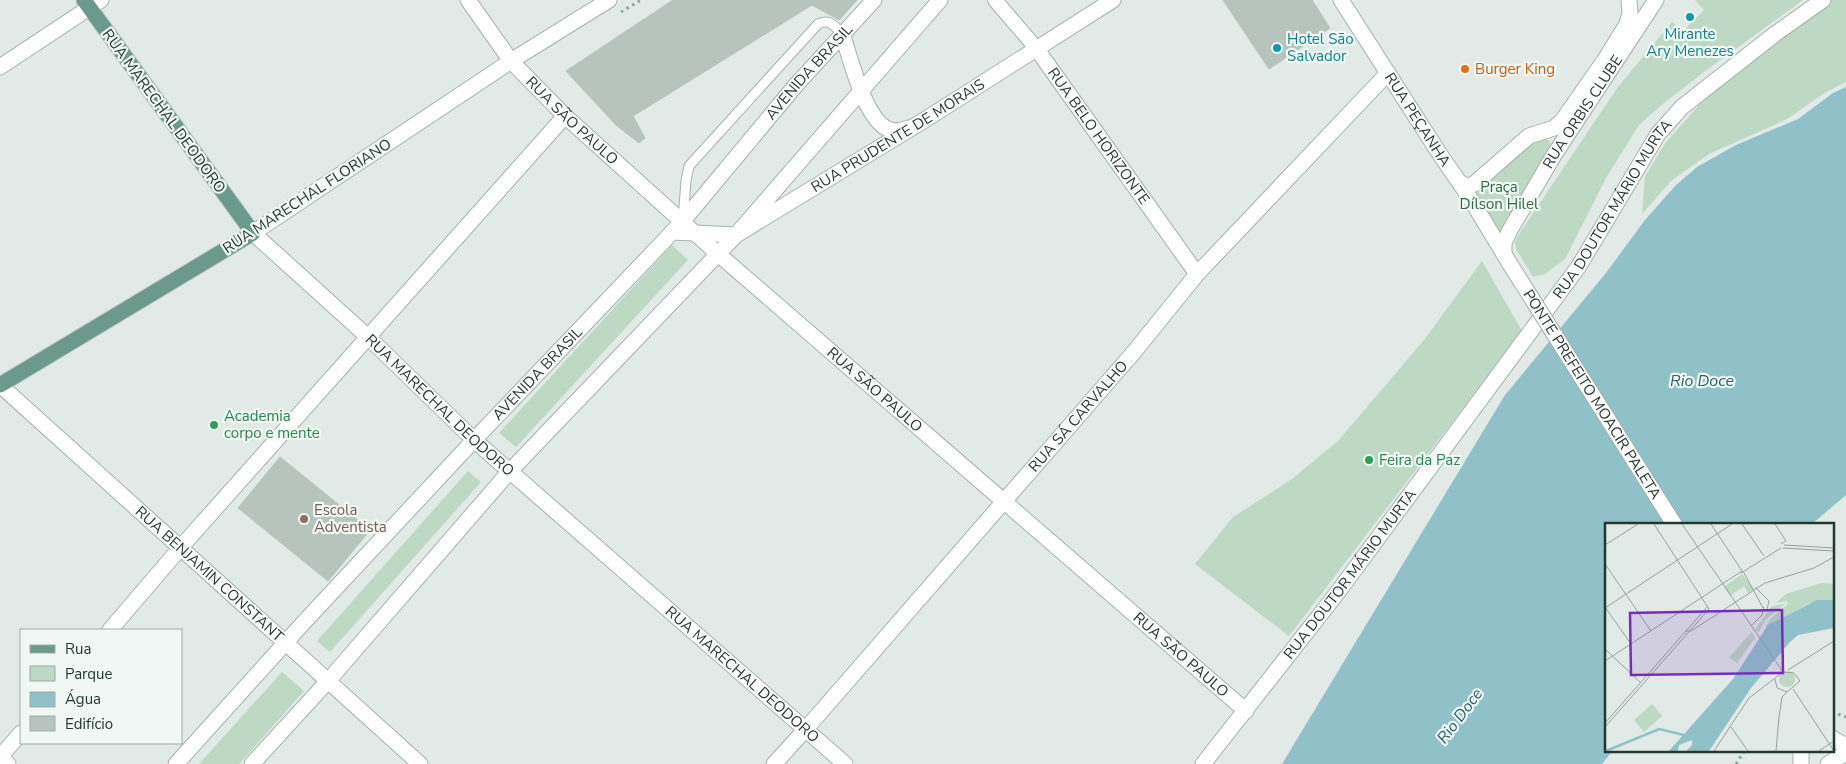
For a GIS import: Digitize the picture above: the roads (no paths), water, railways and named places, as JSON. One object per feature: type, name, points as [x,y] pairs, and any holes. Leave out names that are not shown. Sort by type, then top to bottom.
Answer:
[{"type":"main road","name":"RUA MARECHAL DEODORO","points":[[91,3],[253,233]]},
{"type":"main road","name":"RUA MARECHAL FLORIANO","points":[[0,385],[253,233]]},
{"type":"street","name":"RUA SÃO PAULO","points":[[468,0],[511,61],[534,87],[682,228],[717,253],[1246,711]]},
{"type":"street","name":"RUA MARECHAL FLORIANO","points":[[253,233],[511,61],[609,0]]},
{"type":"street","name":"AVENIDA BRASIL","points":[[176,764],[286,642],[474,440],[682,228],[769,116],[842,33],[874,0]]},
{"type":"street","points":[[252,764],[328,681],[510,471],[736,234],[940,0]]},
{"type":"street","name":"RUA BELO HORIZONTE","points":[[995,0],[1036,48],[1197,274]]},
{"type":"street","name":"RUA PRUDENTE DE MORAIS","points":[[736,234],[924,121],[1113,0]]},
{"type":"street","name":"RUA PEÇANHA","points":[[1341,0],[1388,73],[1468,188],[1491,233],[1507,259]]},
{"type":"street","name":"RUA ORBIS CLUBE","points":[[1468,188],[1526,138],[1554,128],[1562,121],[1627,24],[1630,14],[1629,0]]},
{"type":"street","name":"RUA ORBIS CLUBE","points":[[1507,259],[1504,243],[1510,230],[1554,155],[1656,0]]},
{"type":"street","name":"RUA DOUTOR MÁRIO MURTA","points":[[1203,764],[1338,592],[1579,266],[1658,134],[1682,107],[1823,0]]},
{"type":"street","points":[[0,67],[91,3]]},
{"type":"street","points":[[842,33],[861,90],[875,120],[888,130],[900,131],[924,121]]},
{"type":"street","name":"RUA SÁ CARVALHO","points":[[774,764],[1134,352],[1197,274],[1388,73]]},
{"type":"street","points":[[111,629],[181,547],[565,116]]},
{"type":"street","points":[[1526,138],[1536,135],[1548,138],[1552,142],[1554,155]]},
{"type":"street","points":[[682,228],[736,234]]},
{"type":"street","points":[[1491,233],[1501,236],[1510,230]]},
{"type":"street","name":"RUA MARECHAL DEODORO","points":[[253,233],[368,337],[474,440],[845,764]]},
{"type":"street","name":"PONTE PREFEITO MOACIR PALETA","points":[[1507,259],[1673,523]]},
{"type":"street","name":"RUA BENJAMIN CONSTANT","points":[[0,385],[420,764]]},
{"type":"street","points":[[8,764],[0,757],[20,734]]},
{"type":"street","points":[[1834,739],[1846,746]]},
{"type":"street","points":[[1828,764],[1846,753]]},
{"type":"lane","points":[[682,228],[689,166],[818,24],[822,22],[831,23],[842,33]]},
{"type":"water","name":"Rio Doce","points":[[1846,87],[1846,495],[1813,523],[1605,523],[1605,752],[1611,752],[1602,764],[1282,764],[1505,395],[1606,273],[1645,220],[1676,185],[1697,167],[1736,145],[1798,119],[1833,93]]},
{"type":"place","name":"Mirante Ary Menezes","points":[[1690,17]]},
{"type":"place","name":"Hotel São Salvador","points":[[1277,48]]},
{"type":"place","name":"Burger King","points":[[1465,69]]},
{"type":"place","name":"Academia corpo e mente","points":[[214,425]]},
{"type":"place","name":"Feira da Paz","points":[[1369,460]]},
{"type":"place","name":"Escola Adventista","points":[[304,519]]},
{"type":"park label","name":"Praça Dílson Hilel","points":[[1499,196]]}]
